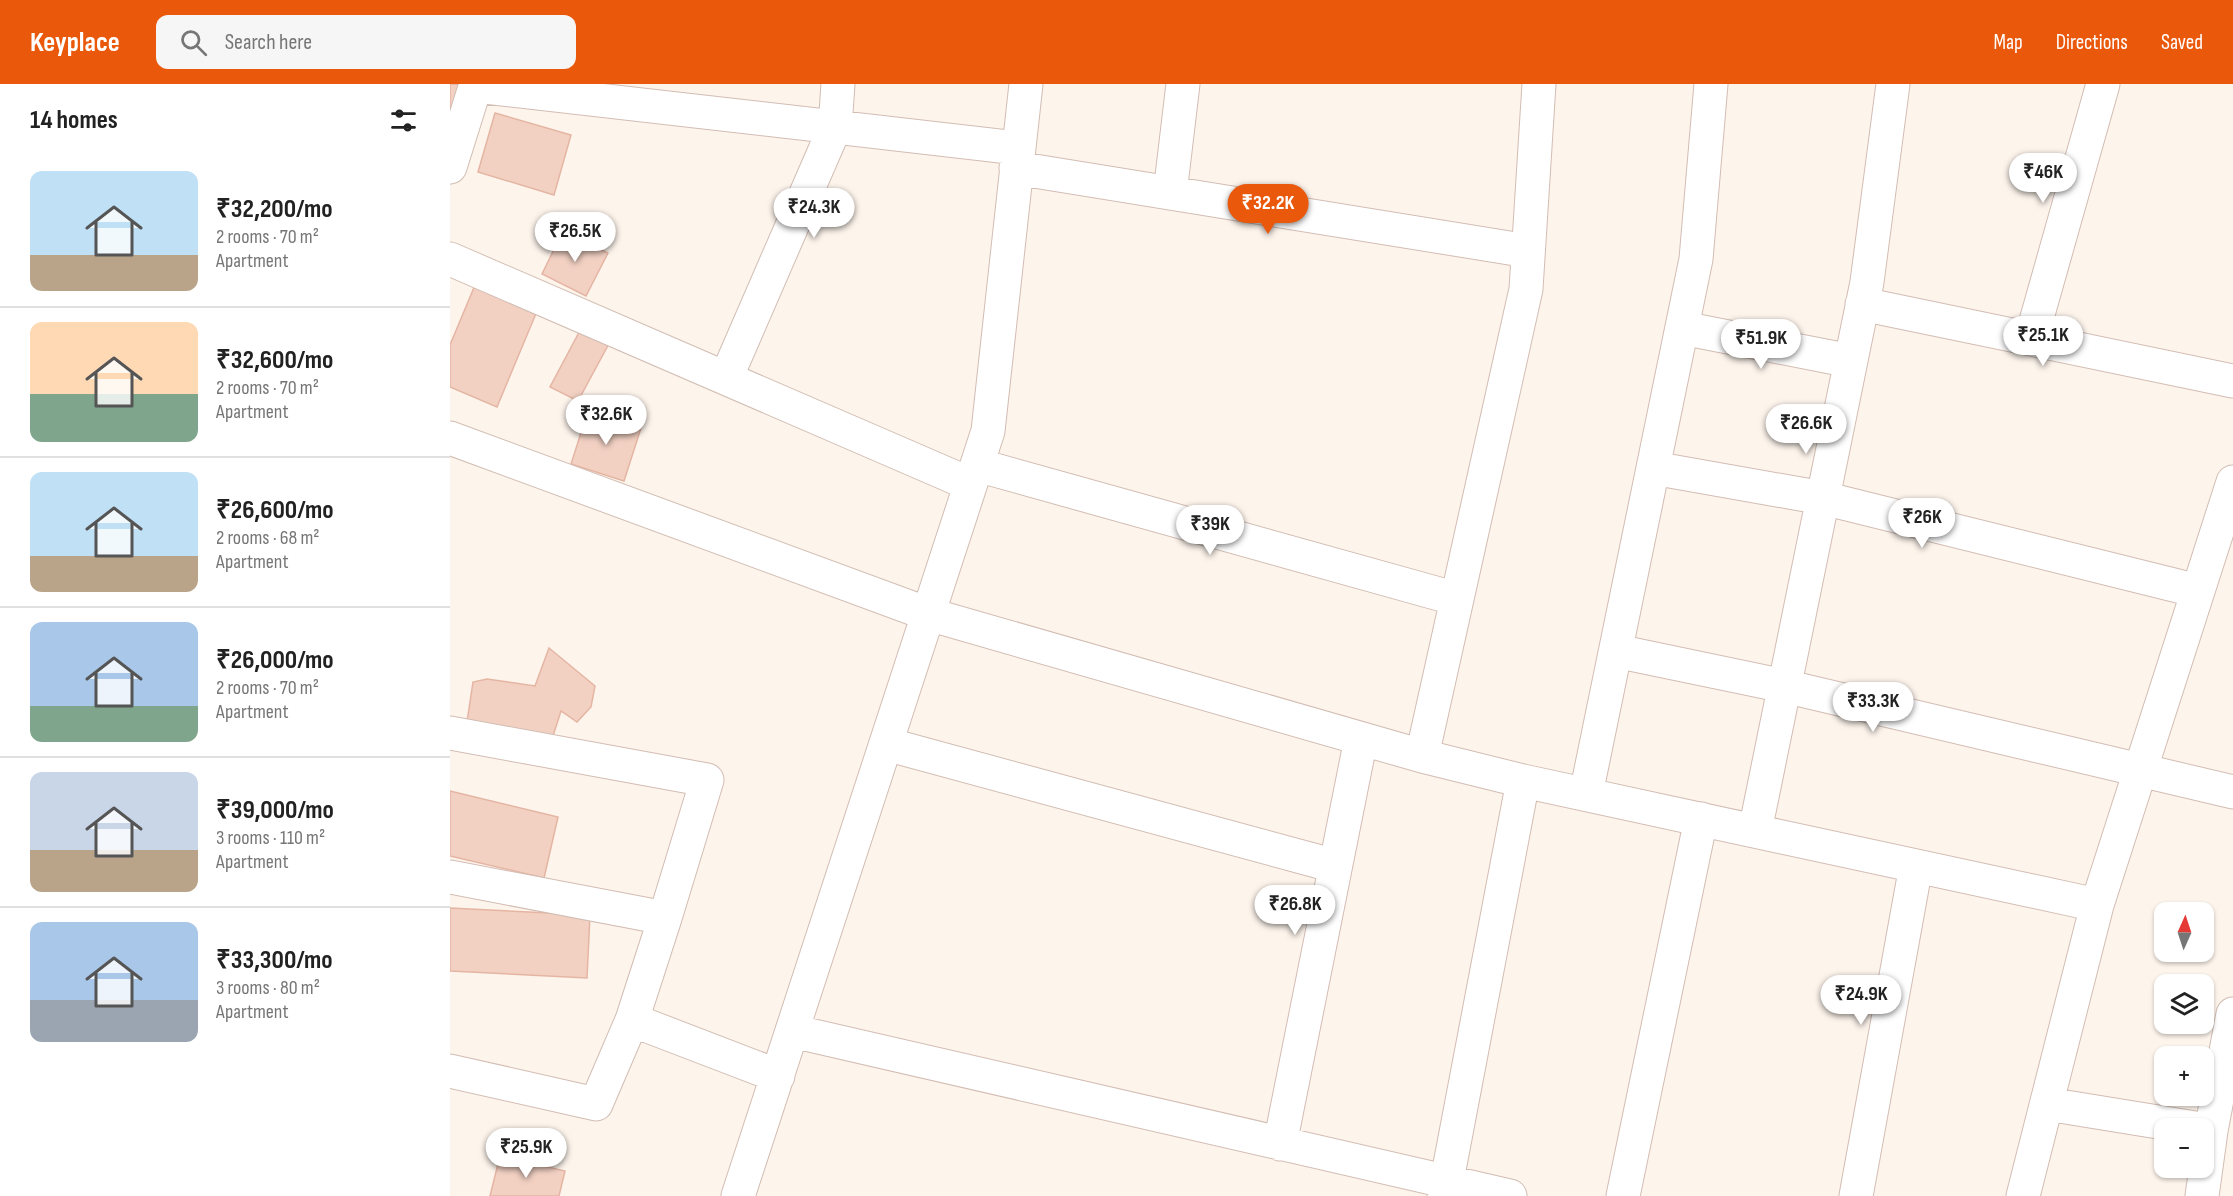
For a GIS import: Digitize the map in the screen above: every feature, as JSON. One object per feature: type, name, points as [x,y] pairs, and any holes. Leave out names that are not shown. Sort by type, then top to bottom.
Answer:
[{"type":"street","points":[[726,378],[835,127],[838,84]]},
{"type":"street","points":[[738,1196],[988,431],[1026,84]]},
{"type":"street","points":[[1170,193],[1183,84]]},
{"type":"street","points":[[1422,756],[1526,289],[1539,84]]},
{"type":"street","points":[[1586,794],[1696,260],[1711,84]]},
{"type":"street","points":[[1755,831],[1862,304],[1893,84]]},
{"type":"street","points":[[2031,339],[2103,84]]},
{"type":"street","points":[[450,167],[476,85],[674,96],[835,127],[1017,158],[1170,193],[1528,251]]},
{"type":"street","points":[[450,259],[726,378],[974,474],[1457,599]]},
{"type":"street","points":[[1862,304],[2233,381]]},
{"type":"street","points":[[1682,328],[1851,362]]},
{"type":"street","points":[[450,438],[928,614],[1361,739],[1523,781],[2097,905]]},
{"type":"street","points":[[1653,468],[1823,498],[2198,591]]},
{"type":"street","points":[[2023,1196],[2097,905],[2232,489]]},
{"type":"street","points":[[1616,651],[1784,686],[2233,792]]},
{"type":"street","points":[[450,733],[707,780],[632,1020],[596,1104],[450,1071]]},
{"type":"street","points":[[1280,1144],[1361,739]]},
{"type":"street","points":[[886,744],[1335,866]]},
{"type":"street","points":[[1445,1189],[1523,781]]},
{"type":"street","points":[[1623,1196],[1701,819]]},
{"type":"street","points":[[1856,1196],[1916,866]]},
{"type":"street","points":[[450,877],[665,918]]},
{"type":"street","points":[[632,1020],[778,1076]]},
{"type":"street","points":[[792,1031],[1280,1144],[1445,1189],[1510,1196]]},
{"type":"street","points":[[2206,1118],[2232,1032]]},
{"type":"street","points":[[2047,1104],[2154,1121]]},
{"type":"street","points":[[2202,1178],[2202,1196]]},
{"type":"building","points":[[450,84],[462,84],[450,114]]},
{"type":"building","points":[[495,113],[571,135],[554,195],[478,172]]},
{"type":"building","points":[[563,231],[608,253],[586,296],[542,274]]},
{"type":"building","points":[[478,278],[540,304],[497,407],[450,387],[450,345]]},
{"type":"building","points":[[584,323],[612,338],[578,401],[550,387]]},
{"type":"building","points":[[588,411],[641,428],[624,481],[571,464]]},
{"type":"building","points":[[549,648],[595,686],[591,707],[577,722],[561,711],[552,739],[467,722],[473,682],[487,679],[535,686]]},
{"type":"building","points":[[450,791],[558,817],[544,878],[450,856]]},
{"type":"building","points":[[450,908],[590,915],[587,978],[450,971]]},
{"type":"building","points":[[500,1156],[565,1171],[559,1196],[490,1196]]}]
